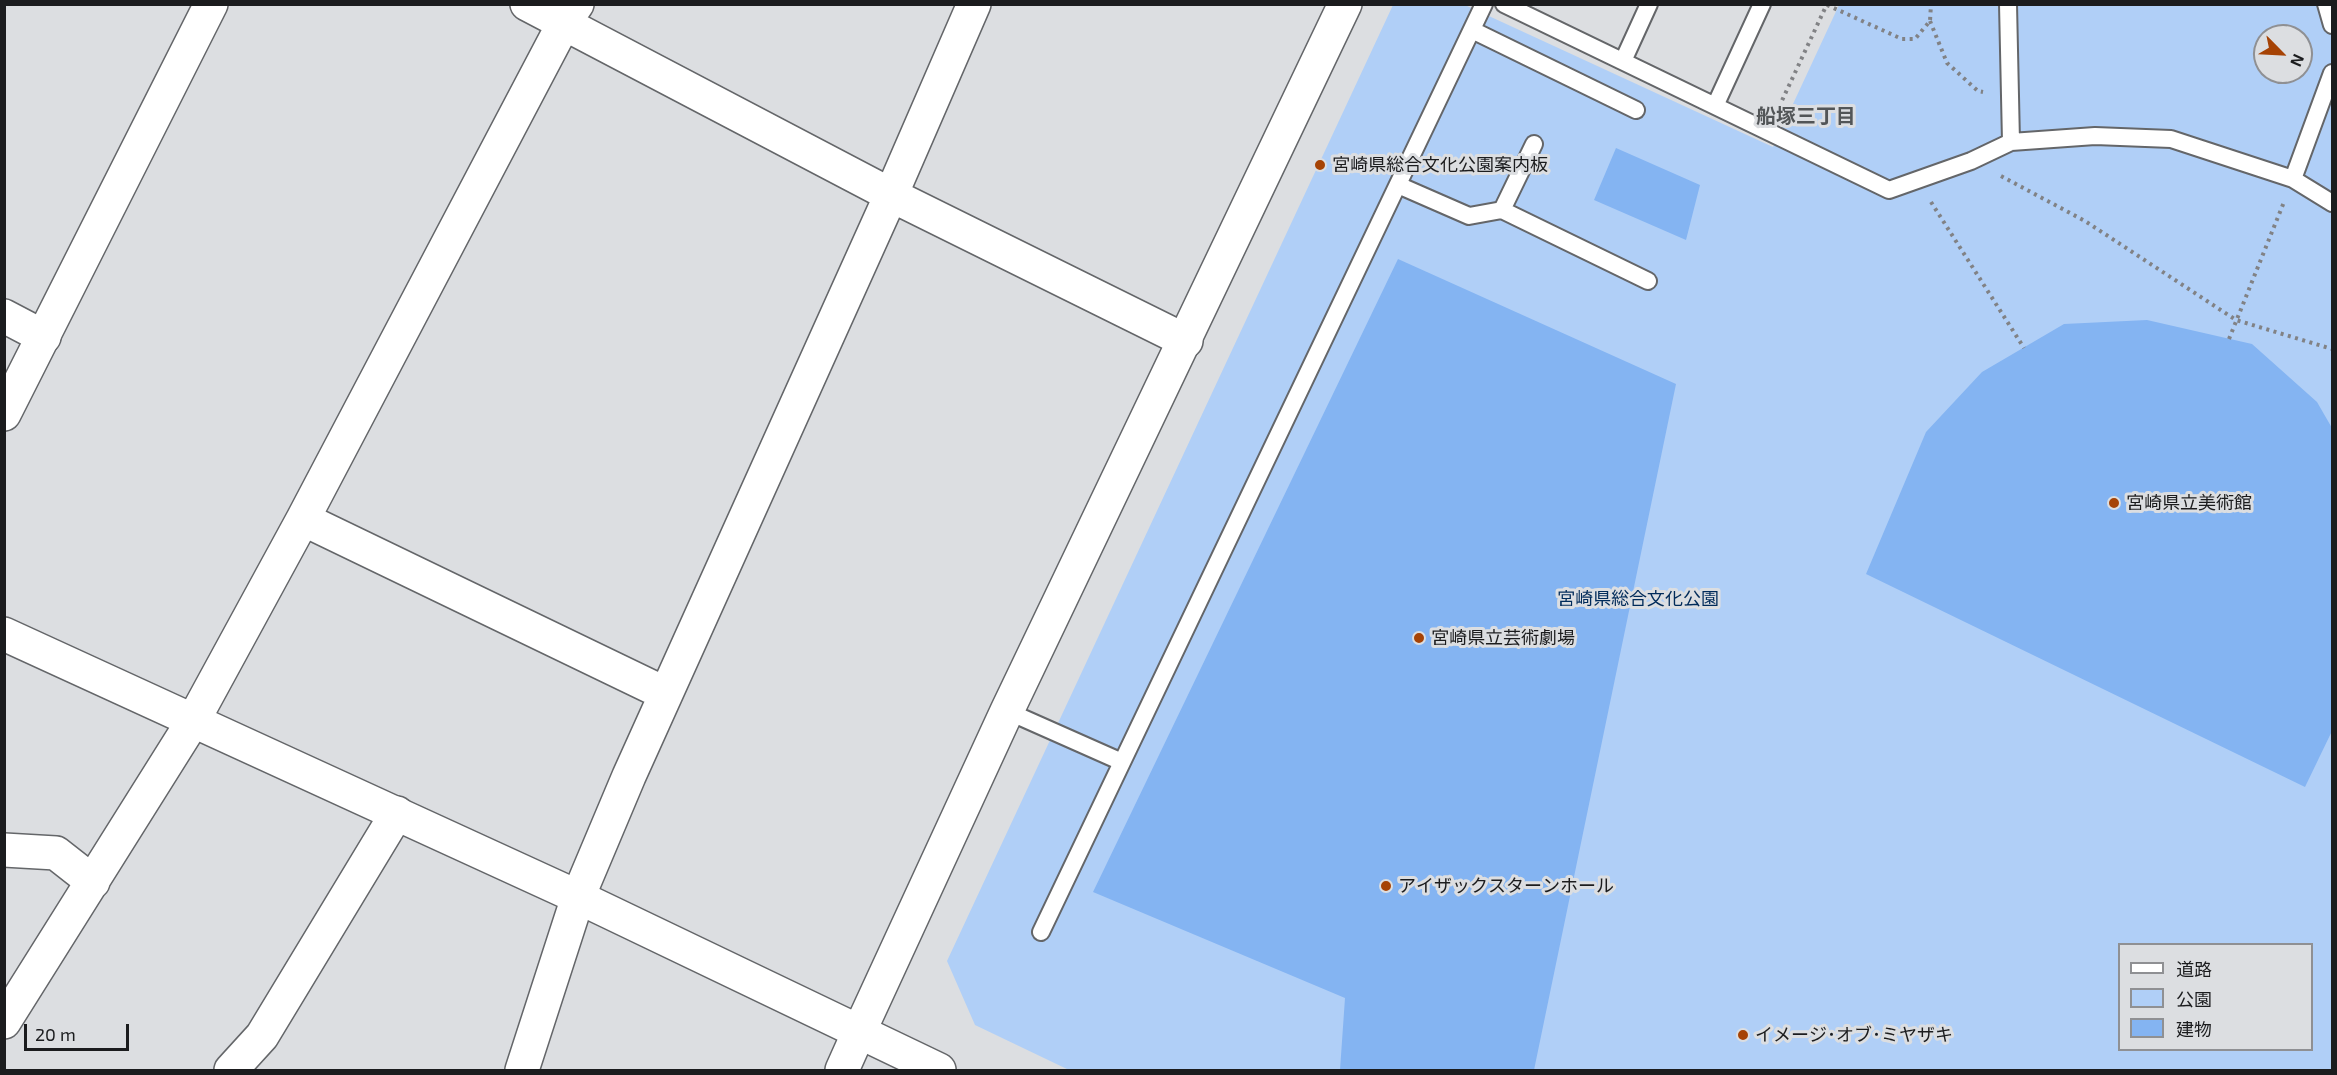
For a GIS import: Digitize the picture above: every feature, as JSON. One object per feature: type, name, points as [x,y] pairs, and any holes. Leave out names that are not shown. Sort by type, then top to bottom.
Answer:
[{"type":"street","points":[[4,414],[210,4]]},
{"type":"street","points":[[527,4],[570,14],[891,195],[1186,341]]},
{"type":"street","points":[[522,1071],[578,897],[666,694],[891,195],[974,4]]},
{"type":"street","points":[[842,1071],[1007,711],[1186,341],[1345,4]]},
{"type":"street","points":[[4,1022],[193,721],[303,519],[570,14]]},
{"type":"street","points":[[4,316],[44,337]]},
{"type":"street","points":[[303,519],[666,694]]},
{"type":"street","points":[[4,634],[578,897],[939,1071]]},
{"type":"street","points":[[231,1071],[262,1036],[397,813]]},
{"type":"street","points":[[4,850],[56,854],[93,882]]},
{"type":"lane","points":[[1041,932],[1484,4]]},
{"type":"lane","points":[[1504,4],[1530,10],[1623,62],[1889,190],[1971,161],[2011,142],[2095,136],[2171,139],[2293,179],[2332,203]]},
{"type":"lane","points":[[1623,62],[1649,4]]},
{"type":"lane","points":[[1715,106],[1762,4]]},
{"type":"lane","points":[[2008,4],[2011,142]]},
{"type":"lane","points":[[2326,4],[2332,25]]},
{"type":"lane","points":[[1472,30],[1636,110]]},
{"type":"lane","points":[[2293,179],[2332,73]]},
{"type":"lane","points":[[1502,210],[1534,144]]},
{"type":"lane","points":[[1398,185],[1469,216],[1502,210],[1648,281]]},
{"type":"lane","points":[[1007,711],[1122,762]]},
{"type":"path","points":[[1931,4],[1930,21],[1947,63],[1978,91],[2010,99]]},
{"type":"path","points":[[1768,131],[1827,5],[1902,39],[1915,39],[1930,21]]},
{"type":"path","points":[[1971,161],[2085,221],[2236,320],[2332,349]]},
{"type":"path","points":[[1916,179],[2024,348]]},
{"type":"path","points":[[2229,339],[2293,179]]},
{"type":"green space","name":"宮崎県総合文化公園","points":[[1393,5],[1465,5],[1773,147],[1839,5],[2332,5],[2332,1070],[1069,1070],[975,1025],[947,961]]},
{"type":"building","points":[[1616,148],[1700,185],[1686,240],[1594,200]]},
{"type":"building","name":"宮崎県立芸術劇場","points":[[1398,259],[1676,384],[1534,1070],[1340,1070],[1345,998],[1093,892]]},
{"type":"building","name":"宮崎県立美術館","points":[[2147,320],[2252,344],[2317,402],[2332,428],[2332,731],[2305,787],[1866,574],[1926,432],[1982,372],[2064,324]]},
{"type":"place","name":"宮崎県総合文化公園案内板","points":[[1320,165]]},
{"type":"place","name":"宮崎県立美術館","points":[[2114,503]]},
{"type":"place","name":"宮崎県立芸術劇場","points":[[1419,638]]},
{"type":"place","name":"アイザックスターンホール","points":[[1386,886]]},
{"type":"place","name":"イメージ･オブ･ミヤザキ","points":[[1743,1035]]},
{"type":"district","name":"船塚三丁目","points":[[1806,116]]}]
